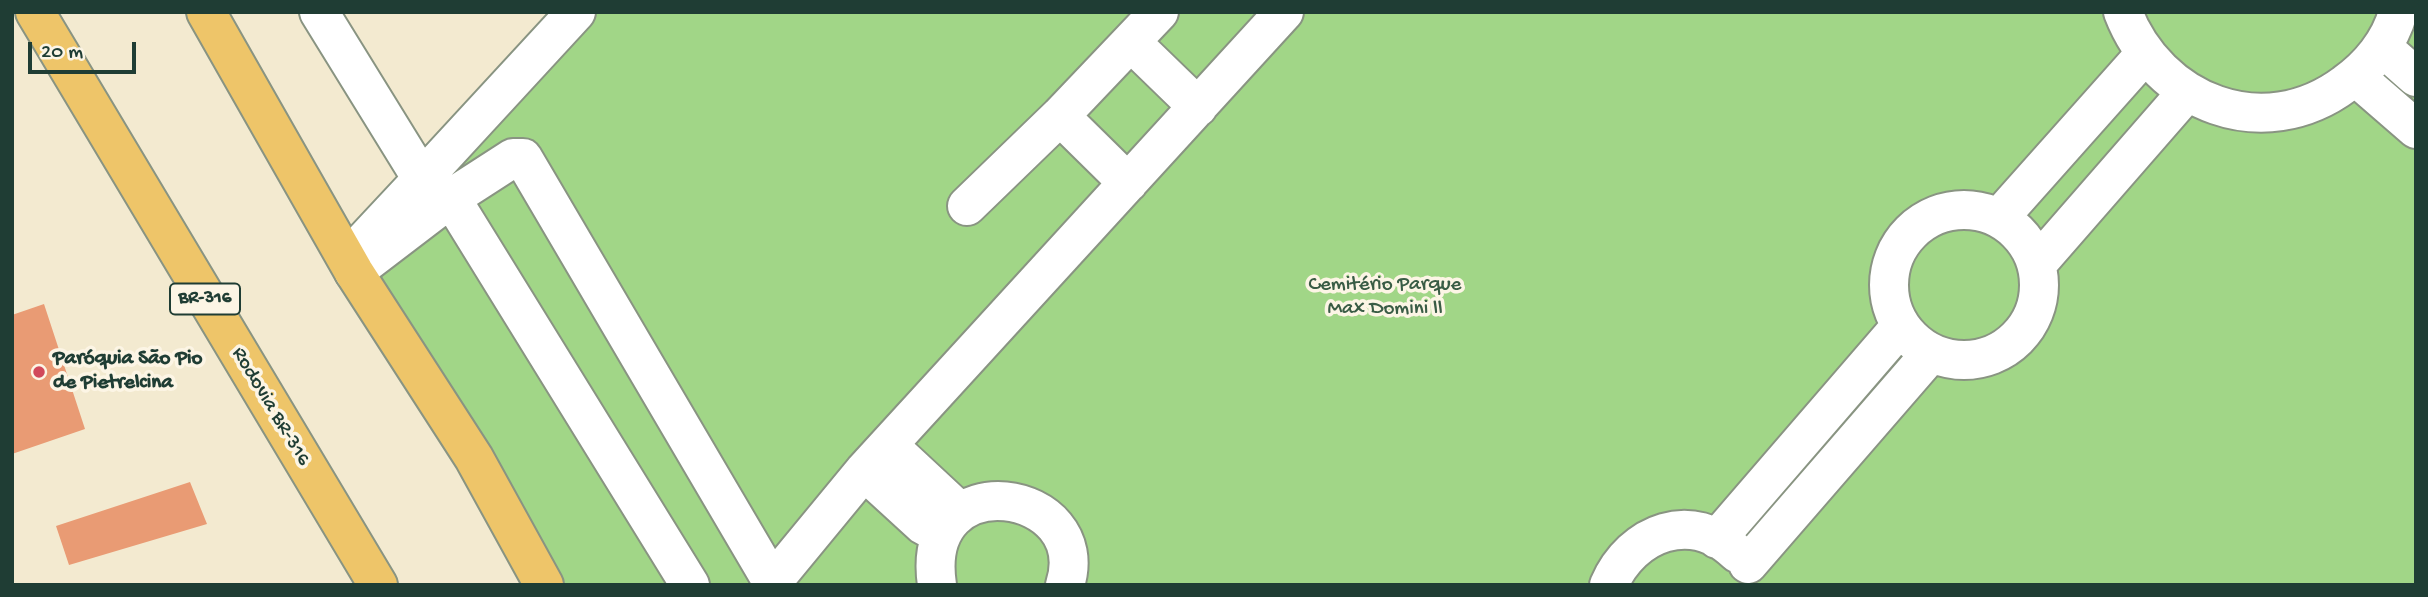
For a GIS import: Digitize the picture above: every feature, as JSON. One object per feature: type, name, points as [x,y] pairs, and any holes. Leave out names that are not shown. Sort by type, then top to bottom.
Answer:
[{"type":"highway","name":"Rodovia BR-316","points":[[35,12],[378,585]]},
{"type":"highway","points":[[206,12],[351,266],[474,458],[544,585]]},
{"type":"street","points":[[319,12],[437,189],[690,585]]},
{"type":"street","points":[[351,266],[437,189],[576,12]]},
{"type":"street","points":[[967,206],[1060,116],[1159,12]]},
{"type":"street","points":[[437,189],[513,158],[523,158],[772,584],[876,458],[1284,12]]},
{"type":"street","points":[[2123,12],[2145,54],[2164,75],[2187,92],[2235,110],[2274,112],[2312,103],[2356,77],[2382,47],[2398,12]]},
{"type":"street","points":[[1132,43],[1198,107]]},
{"type":"street","points":[[2382,47],[2416,77]]},
{"type":"street","points":[[1999,218],[2145,54]]},
{"type":"street","points":[[2356,77],[2416,129]]},
{"type":"street","points":[[2037,264],[2187,92]]},
{"type":"street","points":[[1060,116],[1128,183]]},
{"type":"street","points":[[1970,209],[1999,218],[2023,237],[2037,264],[2040,294],[2030,324],[2010,347],[1982,360],[1951,361],[1922,349],[1900,327],[1890,301],[1889,273],[1899,247],[1916,226],[1941,213],[1970,209]]},
{"type":"street","points":[[1717,539],[1900,327]]},
{"type":"street","points":[[1609,585],[1618,563],[1640,542],[1668,531],[1698,531],[1727,543],[1753,574],[1931,353]]},
{"type":"street","points":[[876,458],[951,524]]},
{"type":"street","points":[[937,585],[933,562],[951,524],[984,501],[1010,500],[1035,508],[1055,526],[1066,550],[1068,576],[1065,585]]},
{"type":"green space","name":"Cemitério Parque Max Domini ll","points":[[590,12],[2416,12],[2416,585],[544,585],[354,260]]},
{"type":"building","name":"Paróquia São Pio de Pietrelcina","points":[[44,304],[85,429],[12,454],[12,315]]},
{"type":"building","points":[[190,482],[207,524],[69,565],[56,526]]},
{"type":"place","name":"Paróquia São Pio de Pietrelcina","points":[[39,372]]}]
